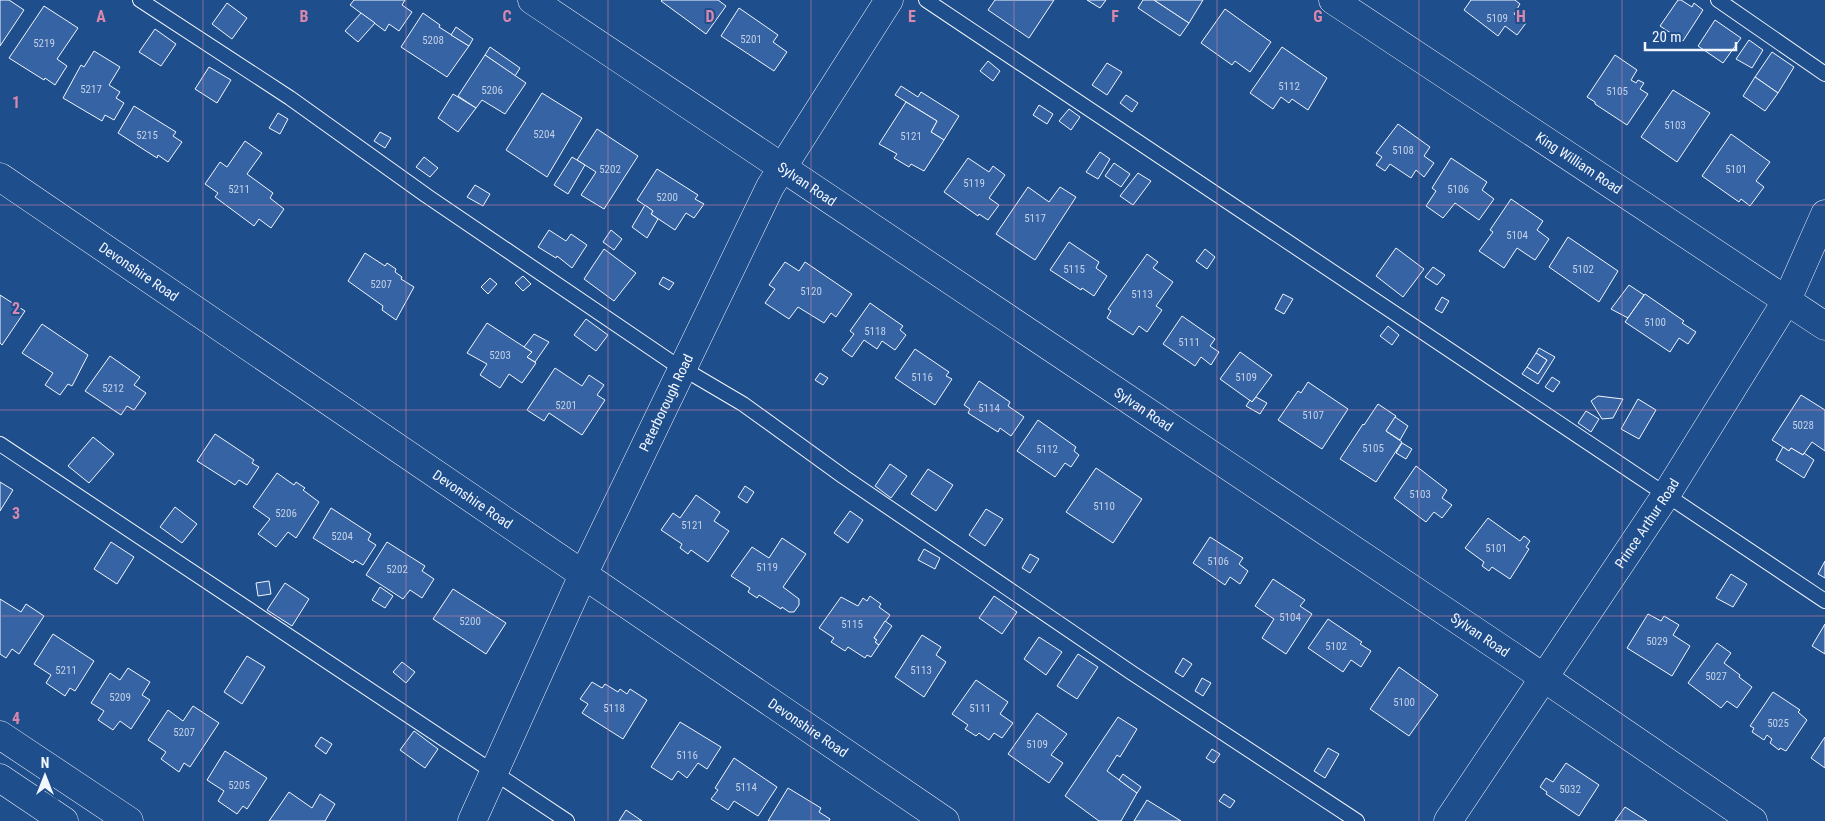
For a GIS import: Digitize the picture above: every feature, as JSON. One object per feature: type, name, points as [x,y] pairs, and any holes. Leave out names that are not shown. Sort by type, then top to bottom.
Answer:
[{"type":"street","name":"Sylvan Road","points":[[532,0],[1544,678],[1753,821]]},
{"type":"street","name":"Peterborough Road","points":[[472,821],[583,575],[770,187],[888,0]]},
{"type":"street","name":"King William Road","points":[[1333,0],[1825,326]]},
{"type":"street","name":"Devonshire Road","points":[[0,177],[945,821]]},
{"type":"street","name":"Prince Arthur Road","points":[[1448,821],[1666,496],[1787,300],[1825,214]]},
{"type":"street","points":[[0,735],[129,821]]},
{"type":"street","points":[[0,778],[64,821]]},
{"type":"lane","points":[[140,0],[283,93],[427,196],[670,361],[742,404],[844,477],[1132,673],[1357,821]]},
{"type":"lane","points":[[926,0],[1825,601]]},
{"type":"lane","points":[[1718,0],[1825,74]]},
{"type":"lane","points":[[0,444],[567,821]]},
{"type":"building","points":[[0,0],[9,0],[24,10],[0,46]]},
{"type":"building","points":[[354,0],[405,0],[402,5],[412,12],[399,31],[389,24],[385,31],[350,5]]},
{"type":"building","points":[[662,0],[718,0],[726,6],[706,34]]},
{"type":"building","points":[[995,0],[1054,0],[1029,38],[988,10]]},
{"type":"building","points":[[1087,0],[1106,0],[1100,8]]},
{"type":"building","points":[[1143,0],[1154,0],[1189,23],[1180,36],[1138,8]]},
{"type":"building","points":[[1154,0],[1203,0],[1189,23]]},
{"type":"building","points":[[1471,0],[1515,0],[1520,4],[1514,14],[1526,23],[1517,35],[1505,26],[1498,36],[1464,10]]},
{"type":"building","points":[[1678,0],[1692,7],[1694,3],[1703,10],[1683,41],[1660,26]]},
{"type":"building","points":[[227,3],[247,18],[232,39],[212,24]]},
{"type":"building","points":[[44,6],[78,28],[57,59],[67,66],[55,85],[9,58]]},
{"type":"building","points":[[739,8],[778,35],[773,42],[787,52],[774,71],[721,36]]},
{"type":"building","points":[[1225,9],[1271,42],[1250,72],[1235,61],[1232,65],[1201,43]]},
{"type":"building","points":[[361,13],[375,23],[358,42],[345,31]]},
{"type":"building","points":[[423,13],[440,25],[439,27],[469,46],[447,77],[401,47]]},
{"type":"building","points":[[1715,20],[1741,38],[1723,63],[1698,46]]},
{"type":"building","points":[[456,27],[473,39],[469,46],[451,35]]},
{"type":"building","points":[[155,29],[176,44],[161,66],[139,52]]},
{"type":"building","points":[[1749,40],[1763,50],[1752,68],[1736,59]]},
{"type":"building","points":[[490,47],[520,68],[515,76],[485,55]]},
{"type":"building","points":[[1282,47],[1327,78],[1308,110],[1292,99],[1289,103],[1281,97],[1273,109],[1250,93]]},
{"type":"building","points":[[94,51],[120,67],[109,85],[120,92],[116,98],[124,103],[114,120],[105,115],[102,121],[63,98],[81,65],[84,67]]},
{"type":"building","points":[[1772,52],[1794,67],[1778,93],[1755,77]]},
{"type":"building","points":[[485,55],[526,83],[505,114],[482,100],[476,108],[458,96]]},
{"type":"building","points":[[1615,55],[1637,70],[1631,80],[1636,83],[1638,80],[1644,83],[1640,89],[1648,94],[1627,125],[1587,97]]},
{"type":"building","points":[[988,61],[1000,71],[993,81],[980,71]]},
{"type":"building","points":[[1107,63],[1122,72],[1107,95],[1092,85]]},
{"type":"building","points":[[209,67],[231,80],[217,103],[195,89]]},
{"type":"building","points":[[1755,77],[1778,93],[1765,111],[1743,96]]},
{"type":"building","points":[[901,86],[918,97],[921,92],[959,116],[944,140],[931,132],[937,121],[895,95]]},
{"type":"building","points":[[1673,90],[1710,113],[1677,162],[1641,137]]},
{"type":"building","points":[[542,93],[582,118],[547,177],[506,150]]},
{"type":"building","points":[[453,94],[476,108],[458,132],[438,118]]},
{"type":"building","points":[[1126,95],[1138,103],[1132,112],[1120,103]]},
{"type":"building","points":[[906,102],[937,121],[931,132],[944,140],[924,171],[911,164],[909,167],[894,158],[897,154],[879,144]]},
{"type":"building","points":[[1039,105],[1053,114],[1047,124],[1033,115]]},
{"type":"building","points":[[134,106],[176,132],[173,136],[182,142],[168,162],[158,155],[157,158],[118,133]]},
{"type":"building","points":[[1069,109],[1080,117],[1071,130],[1059,121]]},
{"type":"building","points":[[278,113],[288,119],[280,134],[269,128]]},
{"type":"building","points":[[1398,124],[1430,147],[1424,156],[1434,163],[1424,177],[1416,170],[1411,178],[1390,164],[1385,171],[1376,165],[1382,157],[1376,153]]},
{"type":"building","points":[[597,129],[638,156],[604,209],[581,195],[596,172],[577,160]]},
{"type":"building","points":[[380,132],[391,138],[385,148],[374,141]]},
{"type":"building","points":[[1731,134],[1770,162],[1756,181],[1764,187],[1750,206],[1741,199],[1739,202],[1702,176]]},
{"type":"building","points":[[245,141],[262,153],[247,174],[273,193],[270,198],[284,209],[271,228],[259,219],[254,226],[215,197],[218,193],[205,184],[220,162],[227,167]]},
{"type":"building","points":[[1100,152],[1110,159],[1098,179],[1086,172]]},
{"type":"building","points":[[424,157],[438,168],[430,177],[416,167]]},
{"type":"building","points":[[572,157],[585,165],[568,194],[554,185]]},
{"type":"building","points":[[968,158],[989,172],[993,166],[1005,175],[989,198],[999,205],[988,220],[979,214],[978,216],[944,192]]},
{"type":"building","points":[[1451,158],[1487,182],[1482,190],[1494,199],[1479,220],[1455,203],[1443,218],[1426,206],[1436,191],[1432,188]]},
{"type":"building","points":[[1114,163],[1130,174],[1121,187],[1105,176]]},
{"type":"building","points":[[657,169],[698,195],[695,199],[704,204],[694,218],[686,213],[675,230],[651,214],[653,211],[637,200]]},
{"type":"building","points":[[1138,173],[1151,181],[1133,205],[1120,196]]},
{"type":"building","points":[[475,185],[490,194],[483,206],[467,197]]},
{"type":"building","points":[[1028,187],[1049,202],[1060,187],[1076,197],[1035,260],[996,234]]},
{"type":"building","points":[[1511,199],[1543,221],[1537,230],[1549,239],[1535,260],[1517,248],[1504,268],[1479,251],[1493,232],[1490,230]]},
{"type":"building","points":[[645,205],[653,211],[651,214],[658,219],[647,238],[632,227]]},
{"type":"building","points":[[549,230],[566,241],[571,234],[587,245],[572,268],[557,256],[556,258],[538,247]]},
{"type":"building","points":[[611,230],[622,239],[614,250],[603,242]]},
{"type":"building","points":[[1568,237],[1618,271],[1599,302],[1549,267]]},
{"type":"building","points":[[1069,242],[1099,262],[1096,268],[1107,276],[1094,296],[1050,270]]},
{"type":"building","points":[[1396,248],[1424,269],[1403,297],[1376,276]]},
{"type":"building","points":[[604,249],[636,273],[614,301],[584,279]]},
{"type":"building","points":[[1205,249],[1215,257],[1207,269],[1196,261]]},
{"type":"building","points":[[365,253],[385,266],[387,263],[396,269],[395,272],[402,277],[401,279],[414,287],[396,320],[382,310],[383,306],[348,281]]},
{"type":"building","points":[[1147,254],[1158,262],[1153,268],[1173,282],[1156,306],[1162,310],[1147,332],[1139,326],[1133,335],[1107,318],[1111,311],[1108,309]]},
{"type":"building","points":[[785,262],[799,271],[805,262],[852,294],[836,317],[831,313],[824,323],[798,307],[789,319],[765,303],[775,289],[769,285]]},
{"type":"building","points":[[1433,267],[1445,275],[1437,285],[1425,277]]},
{"type":"building","points":[[523,276],[531,284],[523,291],[515,283]]},
{"type":"building","points":[[663,277],[674,283],[669,290],[659,284]]},
{"type":"building","points":[[490,278],[497,284],[488,294],[481,287]]},
{"type":"building","points":[[1629,285],[1644,295],[1628,318],[1611,309]]},
{"type":"building","points":[[1283,294],[1293,299],[1284,314],[1275,309]]},
{"type":"building","points":[[1645,294],[1684,321],[1682,323],[1696,332],[1688,344],[1679,338],[1670,352],[1625,322]]},
{"type":"building","points":[[0,295],[25,311],[2,345],[0,343]]},
{"type":"building","points":[[1442,297],[1449,301],[1442,313],[1435,309]]},
{"type":"building","points":[[870,303],[903,326],[900,330],[906,335],[895,350],[882,341],[877,349],[864,340],[852,357],[842,350],[854,334],[850,331]]},
{"type":"building","points":[[1182,316],[1215,339],[1210,346],[1219,352],[1211,365],[1201,357],[1195,366],[1163,344]]},
{"type":"building","points":[[586,319],[608,335],[596,351],[574,335]]},
{"type":"building","points":[[487,323],[532,352],[527,357],[536,363],[522,383],[509,374],[500,388],[480,375],[487,364],[467,353]]},
{"type":"building","points":[[42,324],[88,355],[72,386],[68,384],[60,395],[45,385],[53,373],[22,353]]},
{"type":"building","points":[[1388,326],[1399,335],[1392,345],[1380,336]]},
{"type":"building","points":[[534,334],[549,342],[535,362],[527,357],[532,352],[524,347]]},
{"type":"building","points":[[1539,348],[1555,357],[1538,384],[1522,374],[1527,367],[1538,374],[1547,360],[1536,353]]},
{"type":"building","points":[[915,349],[949,372],[946,376],[952,379],[935,405],[895,378]]},
{"type":"building","points":[[1240,352],[1272,375],[1252,402],[1220,379]]},
{"type":"building","points":[[1536,353],[1547,360],[1538,374],[1527,367]]},
{"type":"building","points":[[110,356],[140,377],[134,385],[146,393],[134,410],[127,406],[121,415],[85,391]]},
{"type":"building","points":[[555,368],[582,386],[589,375],[604,385],[597,395],[605,400],[582,435],[549,413],[544,421],[527,410]]},
{"type":"building","points":[[820,373],[828,378],[823,385],[815,380]]},
{"type":"building","points":[[1552,377],[1560,382],[1553,392],[1545,387]]},
{"type":"building","points":[[979,381],[1010,402],[1008,406],[1024,417],[1011,436],[1000,428],[998,432],[968,413],[970,409],[964,405]]},
{"type":"building","points":[[1308,382],[1348,409],[1322,449],[1278,420],[1298,391],[1301,393]]},
{"type":"building","points":[[1801,395],[1825,410],[1825,451],[1812,442],[1803,455],[1791,448],[1789,451],[1772,440]]},
{"type":"building","points":[[1598,396],[1623,399],[1613,418],[1602,419],[1591,401]]},
{"type":"building","points":[[1256,397],[1267,403],[1260,414],[1246,406],[1250,400],[1252,402]]},
{"type":"building","points":[[1638,399],[1656,410],[1639,439],[1621,429]]},
{"type":"building","points":[[1378,404],[1396,416],[1386,431],[1402,442],[1376,482],[1340,459]]},
{"type":"building","points":[[1586,411],[1599,419],[1591,432],[1578,423]]},
{"type":"building","points":[[1395,417],[1408,426],[1400,440],[1386,431]]},
{"type":"building","points":[[1038,420],[1076,447],[1074,451],[1079,455],[1071,467],[1065,463],[1055,477],[1017,451]]},
{"type":"building","points":[[215,434],[254,460],[252,463],[259,467],[247,485],[239,480],[235,485],[197,461]]},
{"type":"building","points":[[93,437],[114,454],[89,483],[68,466]]},
{"type":"building","points":[[1402,443],[1412,449],[1406,459],[1396,453]]},
{"type":"building","points":[[1783,447],[1789,451],[1791,448],[1803,455],[1804,453],[1814,460],[1804,478],[1776,460]]},
{"type":"building","points":[[890,464],[907,476],[891,498],[875,486]]},
{"type":"building","points":[[1416,466],[1447,490],[1442,498],[1452,505],[1442,518],[1434,512],[1426,522],[1394,498]]},
{"type":"building","points":[[1096,468],[1142,499],[1113,543],[1066,512]]},
{"type":"building","points":[[928,469],[953,485],[936,511],[911,494]]},
{"type":"building","points":[[277,473],[294,485],[296,482],[305,488],[303,490],[319,502],[296,538],[288,532],[276,547],[258,534],[270,519],[253,507]]},
{"type":"building","points":[[0,482],[13,490],[0,511]]},
{"type":"building","points":[[745,486],[754,492],[747,503],[738,497]]},
{"type":"building","points":[[696,495],[720,512],[714,521],[729,531],[708,562],[691,550],[688,554],[680,548],[682,544],[661,530],[673,513],[680,518]]},
{"type":"building","points":[[175,507],[197,524],[182,543],[160,527]]},
{"type":"building","points":[[331,508],[371,534],[368,540],[376,545],[363,565],[355,560],[353,563],[313,538]]},
{"type":"building","points":[[986,509],[1003,519],[985,546],[969,535]]},
{"type":"building","points":[[850,511],[863,520],[848,543],[834,533]]},
{"type":"building","points":[[1488,518],[1520,541],[1524,536],[1530,541],[1526,547],[1529,549],[1510,579],[1492,567],[1489,571],[1482,566],[1484,562],[1465,548]]},
{"type":"building","points":[[1210,537],[1243,558],[1239,564],[1248,571],[1240,584],[1230,577],[1225,585],[1193,563]]},
{"type":"building","points":[[782,538],[806,554],[783,587],[799,599],[799,605],[794,612],[789,612],[782,607],[781,609],[759,595],[757,598],[748,592],[750,588],[731,576],[752,547],[769,558]]},
{"type":"building","points":[[111,542],[134,557],[117,584],[94,569]]},
{"type":"building","points":[[387,542],[425,566],[422,571],[434,579],[422,598],[410,590],[403,599],[366,575]]},
{"type":"building","points":[[924,549],[940,558],[935,569],[918,560]]},
{"type":"building","points":[[1030,554],[1039,559],[1030,573],[1022,568]]},
{"type":"building","points":[[1825,561],[1825,578],[1818,574]]},
{"type":"building","points":[[1731,574],[1747,584],[1733,607],[1716,598]]},
{"type":"building","points":[[1273,579],[1305,600],[1300,606],[1312,614],[1286,654],[1262,638],[1274,619],[1255,606]]},
{"type":"building","points":[[269,581],[271,594],[258,596],[256,583]]},
{"type":"building","points":[[285,583],[309,599],[292,626],[267,610]]},
{"type":"building","points":[[380,587],[393,596],[385,608],[372,600]]},
{"type":"building","points":[[453,589],[506,623],[486,654],[433,619]]},
{"type":"building","points":[[870,596],[881,604],[879,607],[890,615],[874,638],[877,640],[875,642],[879,645],[871,657],[867,655],[865,658],[848,647],[845,651],[831,642],[834,638],[819,628],[841,597],[858,606],[863,598],[867,601]]},
{"type":"building","points":[[994,596],[1017,612],[1002,634],[979,618]]},
{"type":"building","points":[[0,599],[21,612],[26,604],[44,616],[19,654],[12,649],[6,658],[0,654]]},
{"type":"building","points":[[1648,614],[1661,621],[1664,616],[1679,625],[1673,635],[1690,646],[1672,676],[1627,648]]},
{"type":"building","points":[[1328,619],[1362,642],[1360,644],[1371,651],[1361,667],[1351,660],[1343,672],[1308,648]]},
{"type":"building","points":[[885,621],[892,626],[879,645],[875,642],[877,640],[874,638]]},
{"type":"building","points":[[1825,624],[1825,654],[1812,646]]},
{"type":"building","points":[[53,634],[94,661],[75,691],[70,688],[65,696],[46,683],[51,675],[34,664]]},
{"type":"building","points":[[922,635],[941,647],[936,655],[946,662],[924,697],[895,677]]},
{"type":"building","points":[[1039,637],[1062,652],[1046,675],[1024,659]]},
{"type":"building","points":[[1717,643],[1731,653],[1724,663],[1752,687],[1737,708],[1727,701],[1721,708],[1688,683]]},
{"type":"building","points":[[1078,654],[1098,667],[1077,699],[1057,686]]},
{"type":"building","points":[[247,656],[265,667],[242,704],[224,692]]},
{"type":"building","points":[[1183,658],[1192,664],[1183,677],[1175,672]]},
{"type":"building","points":[[402,662],[415,672],[406,683],[393,672]]},
{"type":"building","points":[[1399,667],[1438,695],[1409,736],[1370,709]]},
{"type":"building","points":[[128,668],[150,682],[142,695],[150,700],[131,729],[120,721],[113,730],[98,720],[104,711],[91,703],[110,673],[120,680]]},
{"type":"building","points":[[1202,678],[1211,683],[1203,696],[1195,691]]},
{"type":"building","points":[[976,680],[1008,702],[1000,714],[1013,723],[1002,738],[994,733],[989,740],[979,733],[976,736],[965,729],[968,725],[952,714]]},
{"type":"building","points":[[592,682],[602,688],[605,684],[618,692],[620,689],[627,694],[630,689],[647,700],[623,739],[582,713],[588,704],[580,699]]},
{"type":"building","points":[[1773,692],[1800,710],[1798,712],[1807,720],[1786,751],[1780,748],[1779,750],[1770,743],[1772,739],[1767,735],[1764,740],[1752,732],[1754,728],[1750,726]]},
{"type":"building","points":[[193,706],[219,723],[190,767],[184,763],[179,772],[161,759],[166,752],[148,740],[168,710],[183,721]]},
{"type":"building","points":[[1037,713],[1067,734],[1051,755],[1063,763],[1049,783],[1008,754]]},
{"type":"building","points":[[1118,717],[1137,729],[1120,757],[1117,755],[1107,771],[1137,793],[1121,821],[1099,821],[1065,796]]},
{"type":"building","points":[[680,722],[721,747],[707,769],[698,763],[687,778],[678,771],[672,780],[651,767]]},
{"type":"building","points":[[414,731],[438,749],[425,768],[400,750]]},
{"type":"building","points":[[321,737],[332,744],[326,754],[315,746]]},
{"type":"building","points":[[1825,737],[1825,768],[1811,758]]},
{"type":"building","points":[[1328,748],[1339,754],[1325,778],[1314,771]]},
{"type":"building","points":[[1212,749],[1220,754],[1214,763],[1206,758]]},
{"type":"building","points":[[225,751],[267,778],[247,809],[243,806],[237,814],[218,801],[224,791],[207,780]]},
{"type":"building","points":[[734,758],[777,787],[758,816],[734,801],[728,810],[711,799],[718,790],[715,788]]},
{"type":"building","points":[[1566,763],[1599,785],[1579,816],[1546,794],[1547,792],[1540,787],[1546,778],[1553,782]]},
{"type":"building","points":[[1123,774],[1141,787],[1137,793],[1119,780]]},
{"type":"building","points":[[788,788],[821,808],[819,812],[830,819],[829,821],[768,821]]},
{"type":"building","points":[[289,792],[312,808],[320,794],[335,804],[325,821],[269,821]]},
{"type":"building","points":[[1224,794],[1235,801],[1230,808],[1219,801]]},
{"type":"building","points":[[1147,800],[1181,821],[1134,821]]},
{"type":"building","points":[[1625,807],[1647,821],[1615,821]]},
{"type":"building","points":[[626,810],[642,821],[619,821]]}]
